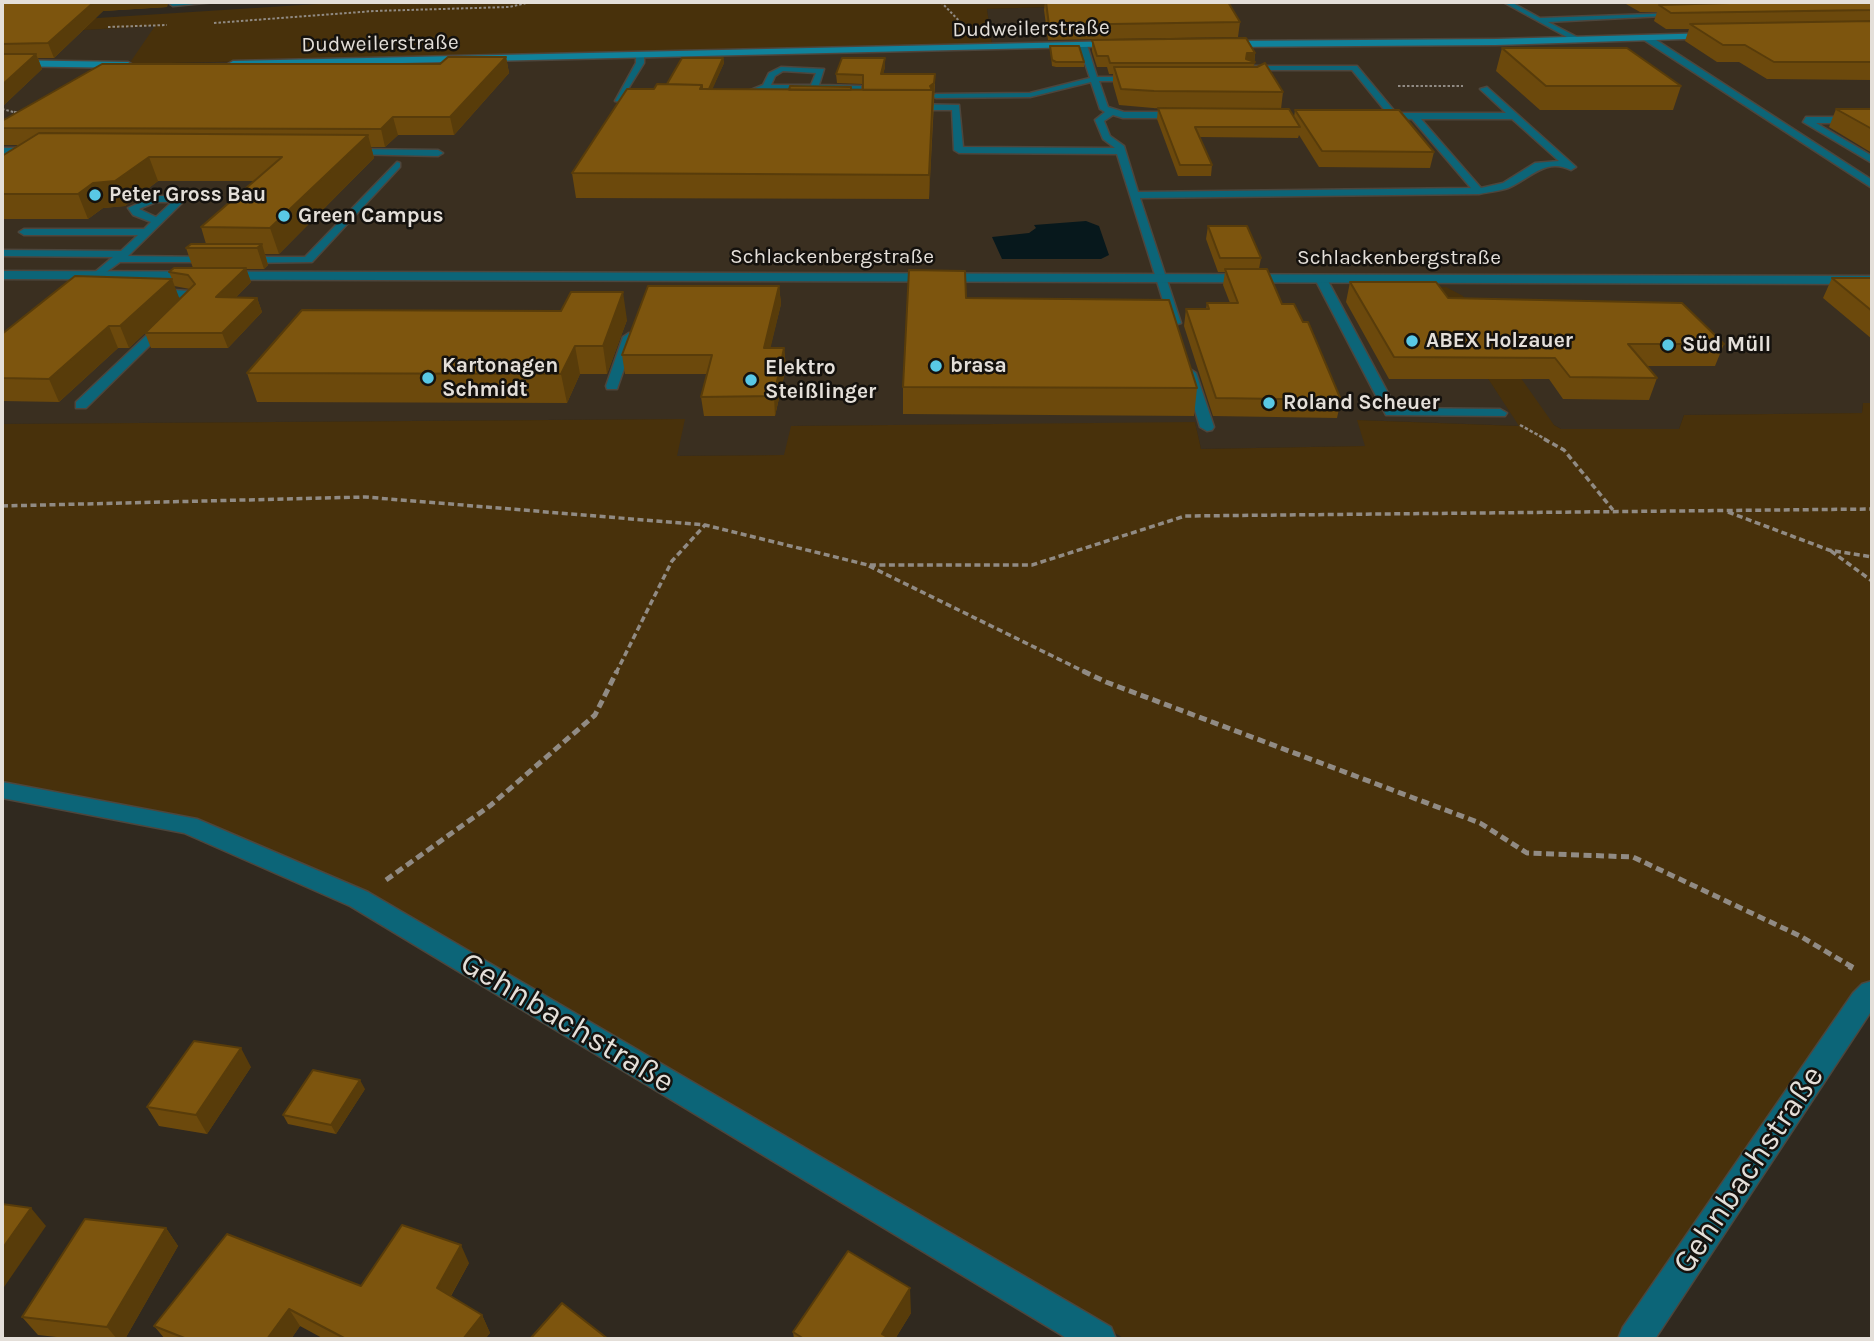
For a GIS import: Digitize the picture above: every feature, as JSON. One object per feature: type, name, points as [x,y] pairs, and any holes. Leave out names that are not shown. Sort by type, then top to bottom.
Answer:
[{"type":"main road","points":[[1209,44],[1726,36]]},
{"type":"main road","name":"Dudweilerstraße","points":[[219,65],[1125,44]]},
{"type":"main road","points":[[141,67],[31,69],[2,68],[141,67]]},
{"type":"street","points":[[1647,38],[1872,185]]},
{"type":"street","name":"Schlackenbergstraße","points":[[2,275],[1872,280]]},
{"type":"street","name":"Gehnbachstraße","points":[[2,790],[189,825],[359,899],[1099,1339]]},
{"type":"street","name":"Gehnbachstraße","points":[[1635,1339],[1867,993]]},
{"type":"lane","points":[[173,4],[212,2]]},
{"type":"lane","points":[[1506,2],[1576,40]]},
{"type":"lane","points":[[1608,18],[1616,8]]},
{"type":"lane","points":[[1627,8],[1659,8]]},
{"type":"lane","points":[[1539,20],[1684,15]]},
{"type":"lane","points":[[1083,45],[1104,109],[1110,113],[1191,115]]},
{"type":"lane","points":[[640,55],[640,63],[618,99],[659,103]]},
{"type":"lane","points":[[1232,68],[1354,68],[1394,116]]},
{"type":"lane","points":[[1255,79],[1261,74],[1257,68]]},
{"type":"lane","points":[[766,87],[772,75],[781,69],[804,69],[821,71],[814,88]]},
{"type":"lane","points":[[929,96],[1030,95],[1095,79],[1150,79]]},
{"type":"lane","points":[[750,106],[732,100],[746,97],[766,87],[858,88],[857,107]]},
{"type":"lane","points":[[1135,195],[1479,191],[1506,185],[1538,165],[1570,166],[1484,89]]},
{"type":"lane","points":[[843,107],[869,107]]},
{"type":"lane","points":[[894,107],[956,107],[959,150],[1121,151]]},
{"type":"lane","points":[[1110,113],[1099,120],[1106,137],[1119,146],[1121,151],[1180,341]]},
{"type":"lane","points":[[1367,116],[1514,117]]},
{"type":"lane","points":[[1415,116],[1479,191]]},
{"type":"lane","points":[[1872,120],[1806,120],[1872,160]]},
{"type":"lane","points":[[2,151],[43,152]]},
{"type":"lane","points":[[342,152],[438,153]]},
{"type":"lane","points":[[2,253],[308,260],[397,165]]},
{"type":"lane","points":[[69,291],[121,257],[157,221]]},
{"type":"lane","points":[[24,232],[146,232]]},
{"type":"lane","points":[[674,293],[680,277]]},
{"type":"lane","points":[[1321,279],[1391,412],[1500,413]]},
{"type":"lane","points":[[82,405],[192,299],[189,294],[176,292],[142,292]]},
{"type":"lane","points":[[611,386],[633,328]]},
{"type":"lane","points":[[1188,365],[1207,427]]},
{"type":"path","points":[[204,23],[374,11],[509,7],[531,2]]},
{"type":"path","points":[[942,2],[966,29]]},
{"type":"path","points":[[108,27],[168,25]]},
{"type":"path","points":[[2,109],[22,114]]},
{"type":"path","points":[[1500,413],[1564,450],[1613,511]]},
{"type":"path","points":[[2,506],[365,498],[705,525],[868,565],[1107,682],[1480,823],[1527,853],[1633,856],[1800,936],[1867,993]]},
{"type":"path","points":[[868,565],[1032,565],[1185,516],[1872,509]]},
{"type":"path","points":[[1723,510],[1829,550],[1872,557]]},
{"type":"path","points":[[359,899],[491,805],[595,715],[672,561],[705,525]]},
{"type":"path","points":[[1829,550],[1872,581]]},
{"type":"shaded area","points":[[349,2],[1206,2],[987,9],[992,44],[129,64],[155,26],[67,31],[82,19]]},
{"type":"shaded area","points":[[1206,2],[1872,2],[1872,403],[1863,403],[1862,413],[1684,415],[1679,429],[1561,429],[1554,425],[1434,297],[1520,426],[1358,420],[1366,446],[1201,449],[1195,423],[792,426],[785,455],[676,456],[684,419],[2,424],[2,47],[67,31],[156,26],[130,64],[992,44],[987,9]]},
{"type":"shaded area","points":[[1086,221],[1099,226],[1109,255],[1101,259],[1002,259],[992,237],[1029,233],[1036,228],[1034,225]]},
{"type":"shaded area","points":[[1446,287],[1463,296],[1554,425],[1561,429],[1679,429],[1684,415],[1862,413],[1863,403],[1872,403],[1872,978],[1617,1339],[1125,1339],[363,891],[194,820],[26,787],[2,786],[2,424],[685,419],[677,456],[784,455],[791,426],[1195,422],[1201,449],[1365,446],[1357,420],[1519,426],[1431,288]]},
{"type":"building","points":[[2,2],[94,2],[48,43],[2,44]]},
{"type":"building","points":[[1046,2],[1228,2],[1240,22],[1049,25]]},
{"type":"building","points":[[1872,2],[1872,10],[1671,13],[1659,5]]},
{"type":"building","points":[[1872,21],[1872,62],[1774,62],[1745,45],[1723,45],[1690,24]]},
{"type":"building","points":[[1246,38],[1255,53],[1247,53],[1246,59],[1254,63],[1110,63],[1108,56],[1097,56],[1092,40]]},
{"type":"building","points":[[1050,46],[1079,46],[1084,62],[1056,62],[1052,60]]},
{"type":"building","points":[[1502,48],[1627,48],[1681,86],[1546,86]]},
{"type":"building","points":[[2,54],[36,54],[2,85]]},
{"type":"building","points":[[448,57],[506,57],[450,117],[393,117],[381,129],[2,128],[2,121],[102,64],[440,64]]},
{"type":"building","points":[[682,58],[723,58],[709,89],[702,89],[702,85],[667,84]]},
{"type":"building","points":[[842,58],[885,58],[881,74],[935,74],[934,83],[930,86],[932,90],[863,90],[863,75],[836,74]]},
{"type":"building","points":[[1265,63],[1283,92],[1121,89],[1114,67],[1257,67]]},
{"type":"building","points":[[657,84],[702,85],[700,89],[933,90],[929,175],[572,173],[627,89],[654,89]]},
{"type":"building","points":[[790,86],[851,87],[851,90],[789,90]]},
{"type":"building","points":[[1158,108],[1289,109],[1300,127],[1195,127],[1212,165],[1180,165]]},
{"type":"building","points":[[1836,109],[1872,109],[1872,129]]},
{"type":"building","points":[[1295,110],[1399,110],[1434,152],[1322,151]]},
{"type":"building","points":[[39,133],[368,135],[270,228],[201,227],[282,157],[149,157],[115,181],[93,183],[78,194],[2,194],[2,156]]},
{"type":"building","points":[[1208,226],[1247,226],[1261,258],[1220,258]]},
{"type":"building","points":[[191,244],[262,244],[257,248],[186,248]]},
{"type":"building","points":[[174,268],[246,268],[216,297],[257,298],[222,333],[145,333],[195,284],[188,275],[169,272]]},
{"type":"building","points":[[1225,269],[1267,269],[1282,304],[1294,304],[1303,322],[1308,322],[1341,400],[1216,398],[1186,309],[1209,309],[1207,303],[1238,303]]},
{"type":"building","points":[[909,270],[965,271],[966,298],[1169,300],[1197,388],[903,387]]},
{"type":"building","points":[[75,276],[172,279],[120,326],[109,326],[49,379],[2,378],[2,334]]},
{"type":"building","points":[[1832,278],[1872,278],[1872,311]]},
{"type":"building","points":[[1350,282],[1436,282],[1448,298],[1682,303],[1724,344],[1628,344],[1657,378],[1570,377],[1555,358],[1394,357]]},
{"type":"building","points":[[648,286],[779,286],[764,348],[784,348],[774,396],[701,397],[712,355],[622,355]]},
{"type":"building","points":[[571,292],[623,292],[603,346],[575,346],[561,374],[247,373],[302,310],[561,311]]},
{"type":"building","points":[[194,1041],[241,1048],[196,1115],[147,1107]]},
{"type":"building","points":[[313,1070],[360,1080],[331,1125],[283,1115]]},
{"type":"building","points":[[2,1204],[31,1208],[2,1249]]},
{"type":"building","points":[[85,1219],[166,1228],[107,1327],[22,1317]]},
{"type":"building","points":[[402,1225],[461,1245],[437,1288],[482,1315],[463,1339],[346,1339],[289,1309],[267,1339],[187,1339],[154,1326],[227,1234],[361,1286]]},
{"type":"building","points":[[848,1251],[910,1288],[882,1334],[890,1339],[804,1339],[793,1332]]},
{"type":"building","points":[[562,1303],[608,1339],[530,1339]]},
{"type":"place","name":"Peter Gross Bau","points":[[95,195]]},
{"type":"place","name":"Green Campus","points":[[284,216]]},
{"type":"place","name":"ABEX Holzauer","points":[[1412,341]]},
{"type":"place","name":"Süd Müll","points":[[1668,345]]},
{"type":"place","name":"brasa","points":[[936,366]]},
{"type":"place","name":"Kartonagen Schmidt","points":[[428,378]]},
{"type":"place","name":"Elektro Steißlinger","points":[[751,380]]},
{"type":"place","name":"Roland Scheuer","points":[[1269,403]]}]
